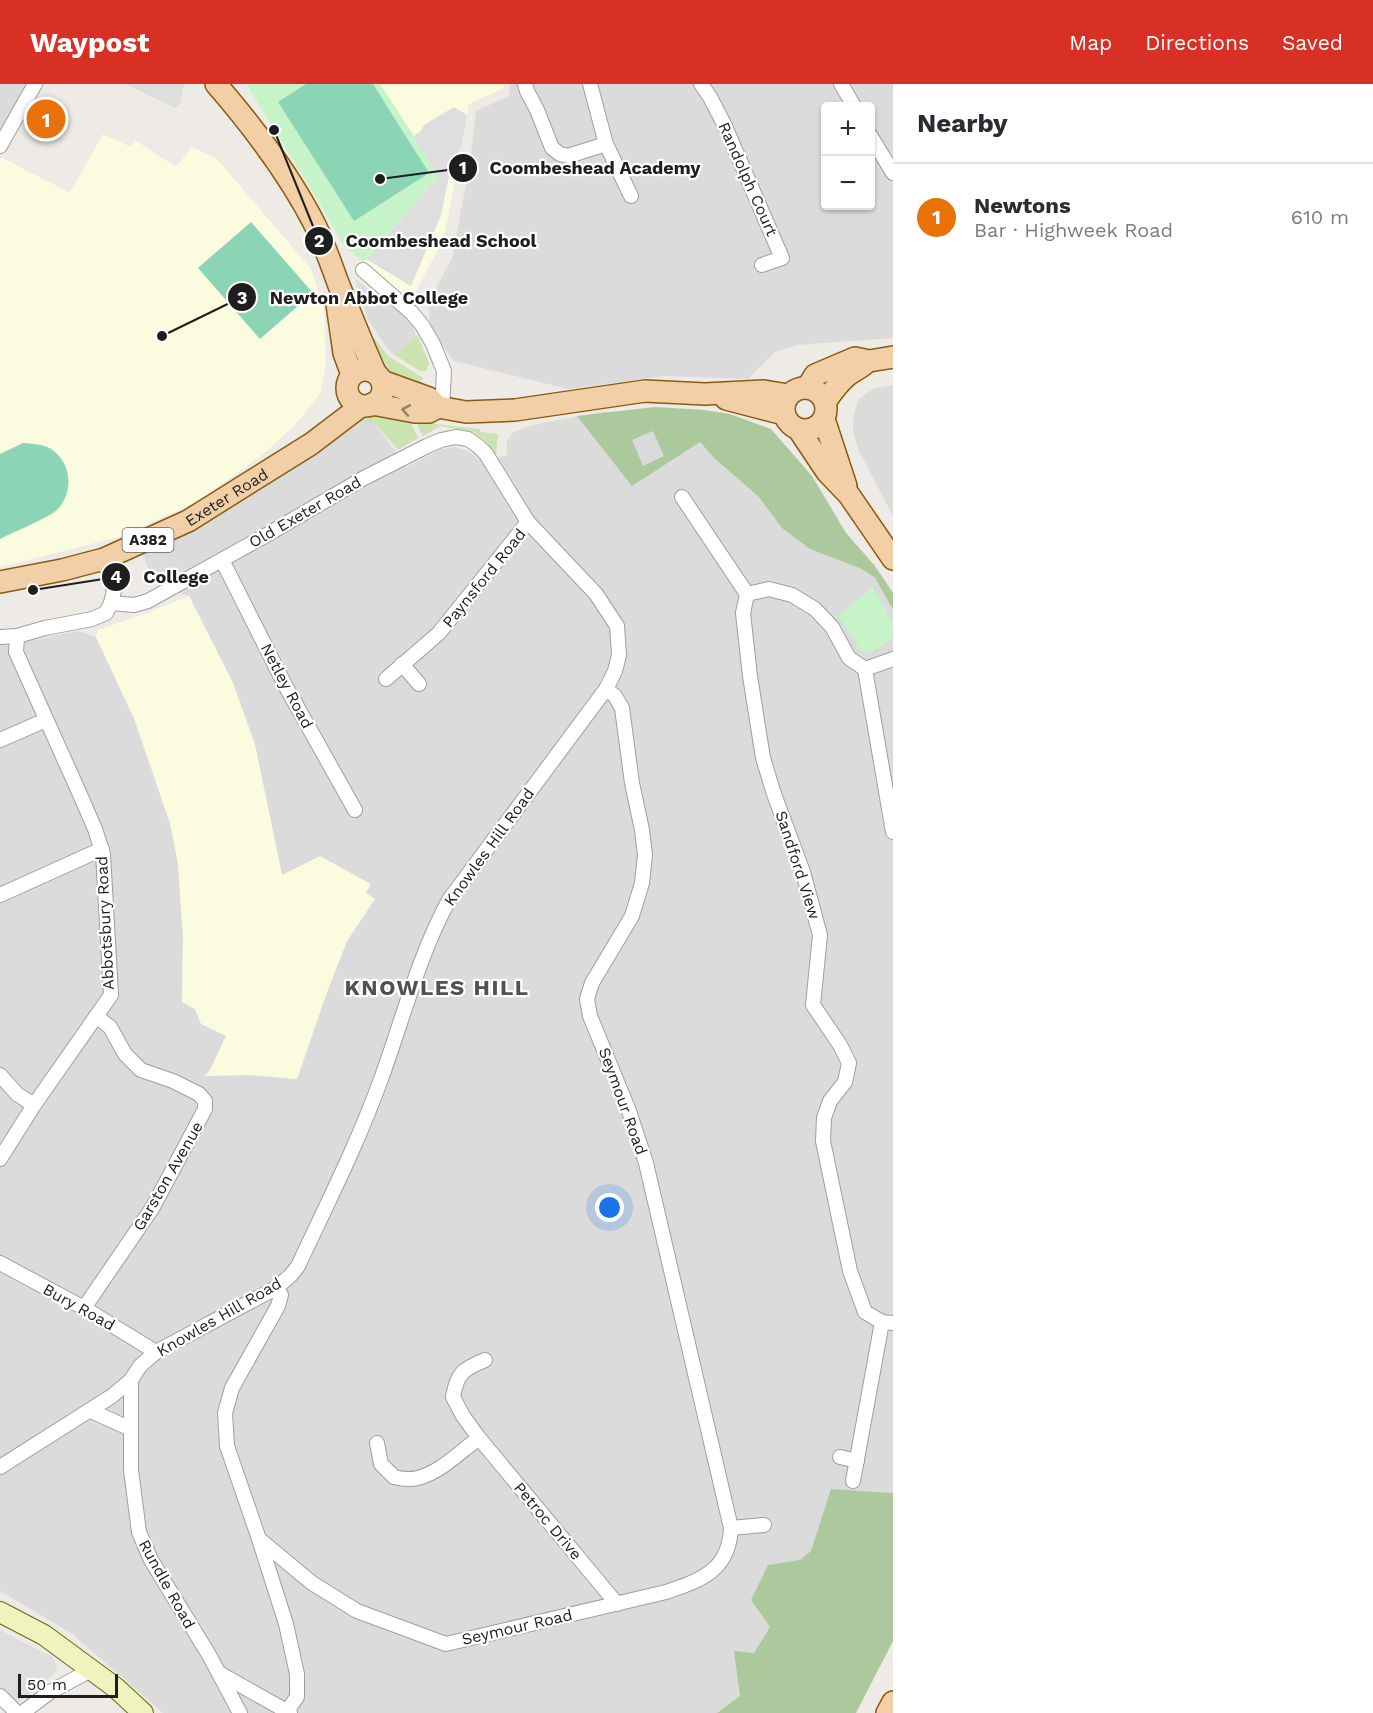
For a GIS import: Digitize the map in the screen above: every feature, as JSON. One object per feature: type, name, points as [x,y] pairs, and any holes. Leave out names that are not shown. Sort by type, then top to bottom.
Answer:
[{"type":"main road","points":[[216,84],[254,130],[300,197],[329,255],[337,280],[379,377]]},
{"type":"main road","points":[[337,280],[344,354],[359,395]]},
{"type":"main road","points":[[868,361],[861,369],[849,374],[840,382],[814,429],[800,430],[792,427],[787,421],[793,399],[815,375],[855,358],[868,361],[893,357]]},
{"type":"main road","points":[[359,395],[360,370],[366,369],[379,377],[429,398],[440,408]]},
{"type":"main road","name":"A382","points":[[359,395],[381,397],[383,392],[379,377]]},
{"type":"main road","points":[[359,395],[415,412],[429,412],[440,408],[466,412],[515,410],[645,391],[793,399],[822,394],[849,495]]},
{"type":"main road","name":"Exeter Road","points":[[0,582],[104,559],[188,521],[282,463],[306,435],[359,395]]},
{"type":"main road","points":[[800,430],[827,472],[849,495],[893,560]]},
{"type":"main road","points":[[0,1612],[44,1635],[116,1688],[143,1713]]},
{"type":"main road","points":[[887,1713],[893,1702]]},
{"type":"street","points":[[0,146],[35,84]]},
{"type":"street","points":[[525,84],[552,148],[560,154],[568,156],[606,144]]},
{"type":"street","points":[[590,84],[606,144],[631,196]]},
{"type":"street","name":"Randolph Court","points":[[701,84],[724,123],[782,258],[762,265]]},
{"type":"street","points":[[841,84],[852,102]]},
{"type":"street","points":[[875,143],[893,173]]},
{"type":"street","points":[[363,270],[423,325],[444,371],[440,408]]},
{"type":"street","name":"Old Exeter Road","points":[[111,603],[134,605],[148,601],[364,478],[441,440],[456,437],[468,439],[478,446],[494,465]]},
{"type":"street","name":"Knowles Hill Road","points":[[0,1467],[91,1411],[131,1380],[140,1365],[156,1352],[276,1288],[298,1266],[346,1164],[381,1081],[436,923],[449,900],[606,689],[615,671],[619,655],[617,626],[596,594],[528,522],[494,465]]},
{"type":"street","points":[[682,497],[747,594],[769,589],[792,595],[815,609],[832,627],[849,658],[865,669],[893,832]]},
{"type":"street","name":"Paynsford Road","points":[[386,679],[439,633],[528,522]]},
{"type":"street","points":[[0,637],[17,636],[92,619],[106,613],[114,591],[104,559]]},
{"type":"street","name":"Netley Road","points":[[222,560],[285,685],[355,810]]},
{"type":"street","name":"Sandford View","points":[[747,594],[743,613],[756,721],[763,758],[803,872],[820,935],[813,1005],[840,1045],[849,1063],[845,1082],[830,1101],[824,1118],[823,1141],[850,1271],[865,1312],[888,1323]]},
{"type":"street","name":"Abbotsbury Road","points":[[0,1159],[34,1105],[111,994],[102,849],[16,652],[17,636]]},
{"type":"street","points":[[865,669],[893,659]]},
{"type":"street","points":[[402,664],[419,684]]},
{"type":"street","name":"Seymour Road","points":[[259,1539],[312,1583],[357,1611],[446,1644],[666,1592],[694,1582],[725,1558],[730,1544],[731,1528],[646,1163],[590,1016],[587,999],[592,982],[632,916],[642,883],[645,855],[622,708],[615,696],[606,689]]},
{"type":"street","points":[[0,740],[46,720]]},
{"type":"street","points":[[0,895],[102,849]]},
{"type":"street","name":"Garston Avenue","points":[[84,1308],[153,1207],[205,1109],[205,1101],[199,1094],[173,1081],[141,1070],[125,1054],[110,1028],[96,1016]]},
{"type":"street","points":[[0,1075],[17,1094],[34,1105]]},
{"type":"street","name":"Bury Road","points":[[0,1263],[84,1308],[156,1352]]},
{"type":"street","points":[[219,1673],[288,1712],[297,1697],[297,1674],[286,1624],[227,1446],[225,1413],[232,1388],[278,1306],[281,1294],[276,1288]]},
{"type":"street","points":[[853,1481],[888,1323]]},
{"type":"street","name":"Petroc Drive","points":[[484,1360],[468,1367],[459,1376],[453,1397],[463,1416],[616,1604]]},
{"type":"street","name":"Rundle Road","points":[[131,1380],[130,1470],[139,1532],[151,1560],[219,1673],[240,1713]]},
{"type":"street","points":[[91,1411],[131,1429]]},
{"type":"street","points":[[377,1443],[381,1464],[394,1478],[406,1479],[418,1478],[434,1471],[479,1438]]},
{"type":"street","points":[[840,1457],[857,1461]]},
{"type":"street","points":[[731,1528],[764,1525]]},
{"type":"street","points":[[22,1713],[50,1692],[91,1670]]},
{"type":"street","points":[[0,1696],[17,1713]]},
{"type":"shaded area","points":[[0,84],[29,84],[0,136]]},
{"type":"shaded area","points":[[126,84],[184,84],[180,103],[175,108]]},
{"type":"shaded area","points":[[246,84],[503,84],[504,88],[469,104],[444,238],[410,302],[342,244]]},
{"type":"shaded area","points":[[509,84],[893,84],[893,338],[797,345],[775,352],[748,379],[663,376],[569,389],[454,361],[434,333],[429,318],[428,303],[452,258],[470,163],[476,111],[509,96]]},
{"type":"shaded area","points":[[454,107],[467,115],[461,148],[451,167],[441,215],[411,286],[366,259],[438,177],[414,136],[421,131],[424,125]]},
{"type":"shaded area","points":[[103,134],[131,147],[135,140],[176,167],[192,147],[217,159],[311,269],[324,308],[326,364],[320,394],[295,425],[263,454],[200,500],[122,536],[0,567],[0,159],[1,157],[70,193]]},
{"type":"shaded area","points":[[355,279],[395,308],[413,325],[416,337],[411,342],[393,354],[390,352],[368,320]]},
{"type":"shaded area","points":[[893,385],[893,516],[858,449],[853,432],[853,419],[858,400],[873,389]]},
{"type":"shaded area","points":[[606,411],[700,442],[714,458],[758,496],[782,528],[875,578],[893,610],[893,1493],[858,1491],[742,1713],[163,1713],[71,1633],[0,1591],[0,634],[1,643],[78,631],[96,637],[134,719],[170,823],[178,863],[183,937],[182,1002],[195,1009],[202,1024],[226,1036],[207,1072],[297,1079],[347,941],[374,899],[366,893],[282,875],[255,745],[233,683],[189,596],[161,588],[146,564],[143,552],[218,516],[361,422],[374,422],[407,467],[441,449],[455,447],[467,451],[483,462],[507,455],[507,441],[512,433],[533,425]]},
{"type":"shaded area","points":[[189,596],[233,683],[255,745],[282,875],[320,856],[371,884],[366,893],[375,899],[347,941],[297,1079],[256,1075],[205,1076],[226,1036],[201,1024],[195,1009],[182,1002],[183,937],[178,863],[170,823],[134,718],[96,637],[98,630]]},
{"type":"shaded area","points":[[0,1630],[52,1657],[58,1670],[17,1704],[0,1687]]},
{"type":"green space","points":[[246,84],[380,84],[438,177],[363,262],[342,244]]},
{"type":"green space","points":[[306,84],[373,84],[429,173],[354,221],[278,102]]},
{"type":"green space","points":[[251,222],[313,293],[260,339],[198,268]]},
{"type":"green space","points":[[417,335],[429,363],[426,371],[420,371],[393,354]]},
{"type":"green space","points":[[372,339],[375,339],[388,356],[423,378],[418,387],[389,370]]},
{"type":"green space","points":[[655,407],[704,410],[730,414],[771,429],[812,476],[846,533],[875,566],[893,593],[893,610],[875,578],[862,569],[810,549],[782,528],[758,496],[714,458],[700,442],[632,486],[577,416]],"holes":[[[653,431],[664,456],[643,466],[632,440]]]},
{"type":"green space","points":[[389,415],[410,421],[418,438],[398,450],[374,422],[361,422],[360,419]]},
{"type":"green space","points":[[417,422],[480,429],[480,432],[498,434],[496,456],[486,441],[474,432],[440,426],[423,436]]},
{"type":"green space","points":[[23,443],[40,445],[54,451],[67,471],[68,487],[58,509],[0,539],[0,454]]},
{"type":"green space","points":[[873,587],[893,624],[893,638],[870,653],[861,651],[838,616]]},
{"type":"green space","points":[[831,1489],[893,1493],[893,1641],[856,1713],[717,1713],[740,1696],[734,1651],[754,1653],[770,1627],[751,1600],[768,1565],[800,1560],[811,1551]]},
{"type":"place","name":"Newtons","points":[[46,119]]},
{"type":"place","name":"Coombeshead School","points":[[274,130]]},
{"type":"place","name":"Coombeshead Academy","points":[[380,179]]},
{"type":"place","name":"Newton Abbot College","points":[[162,336]]},
{"type":"place","name":"College","points":[[33,590]]},
{"type":"district","name":"KNOWLES HILL","points":[[437,987]]}]
